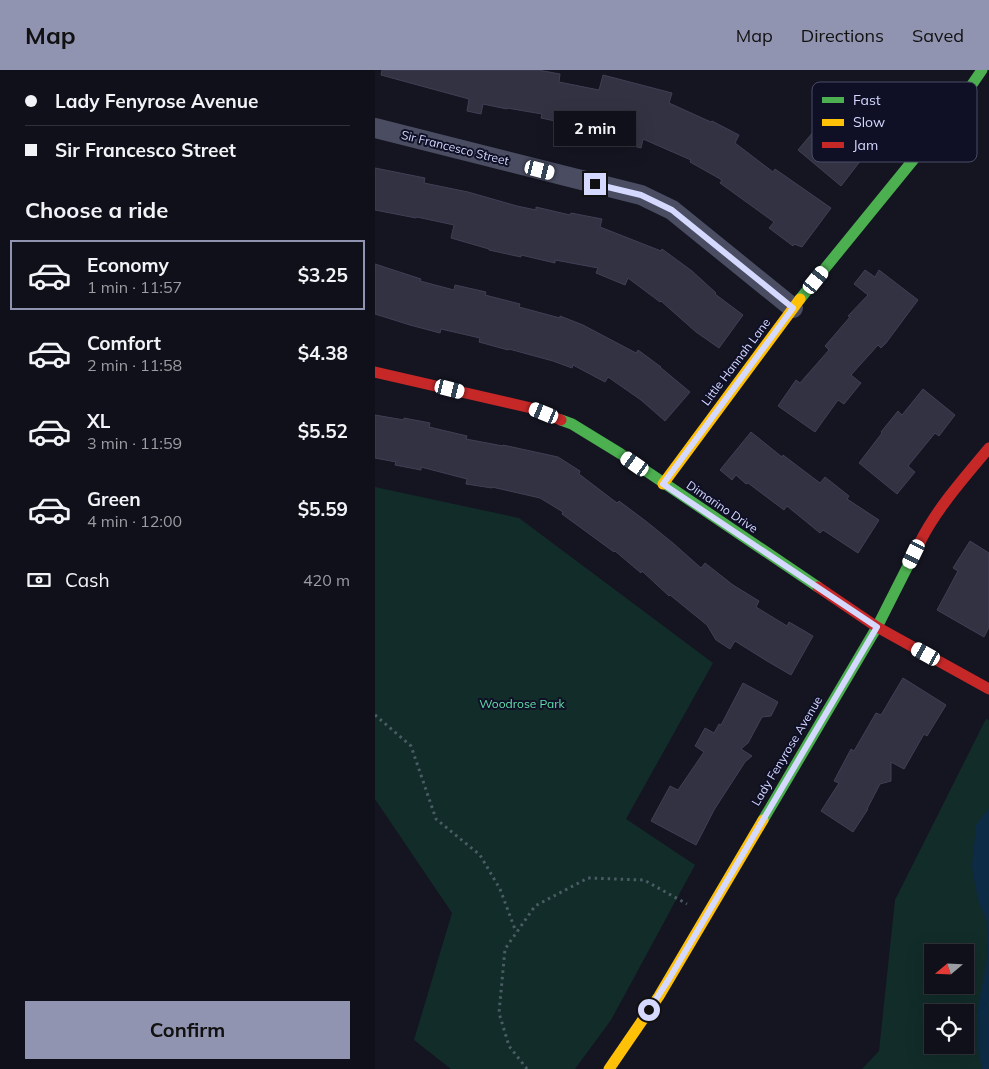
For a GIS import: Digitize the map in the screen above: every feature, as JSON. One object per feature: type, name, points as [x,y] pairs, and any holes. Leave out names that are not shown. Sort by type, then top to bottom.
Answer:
[{"type":"street","name":"Little Hannah Lane","points":[[974,82],[983,70]]},
{"type":"street","name":"Sir Francesco Street","points":[[375,128],[641,195],[672,210],[793,308]]},
{"type":"street","name":"Little Hannah Lane","points":[[663,484],[793,308],[912,162]]},
{"type":"street","name":"Dimarino Drive","points":[[375,372],[531,408],[572,424],[621,454],[877,627],[989,689]]},
{"type":"street","name":"Lady Fenyrose Avenue","points":[[609,1069],[659,996],[877,627],[927,528],[961,480],[989,448]]},
{"type":"path","points":[[375,715],[411,746],[436,819],[480,855],[500,889],[517,932]]},
{"type":"path","points":[[527,1069],[509,1046],[499,1012],[505,949],[535,906],[588,878],[643,880],[687,904]]},
{"type":"green space","name":"Woodrose Park","points":[[375,487],[519,518],[713,663],[626,819],[695,865],[611,1020],[575,1069],[451,1069],[414,1040],[452,913],[375,799]]},
{"type":"green space","points":[[986,719],[989,720],[989,1069],[862,1069],[879,1051],[895,900]]},
{"type":"water","points":[[989,808],[989,1069],[982,1069],[977,1044],[978,1007],[987,960],[988,924],[978,900],[972,867],[976,825]]},
{"type":"building","points":[[382,70],[538,70],[560,74],[559,82],[599,90],[603,75],[672,93],[669,103],[712,121],[739,135],[735,143],[773,172],[775,169],[831,208],[802,247],[794,244],[793,246],[769,228],[774,222],[720,183],[722,180],[690,162],[691,160],[643,139],[641,148],[587,133],[588,128],[541,118],[542,114],[483,104],[481,114],[467,111],[469,99],[381,75]]},
{"type":"building","points":[[812,133],[812,162],[798,150]]},
{"type":"building","points":[[812,162],[859,162],[841,186]]},
{"type":"building","points":[[375,168],[425,178],[424,183],[468,192],[517,206],[536,210],[536,207],[570,215],[571,213],[602,219],[600,227],[661,251],[662,249],[692,271],[715,294],[743,315],[719,348],[696,332],[661,301],[628,278],[625,285],[596,273],[598,268],[555,260],[555,263],[489,250],[451,238],[454,225],[375,210]]},
{"type":"building","points":[[375,264],[421,279],[420,281],[454,290],[455,285],[486,292],[485,295],[520,304],[519,307],[560,318],[560,316],[583,325],[636,353],[638,350],[690,392],[665,421],[641,400],[608,377],[605,382],[573,365],[572,368],[553,361],[479,342],[480,338],[441,329],[440,333],[375,314]]},
{"type":"building","points":[[865,270],[875,277],[879,270],[918,300],[886,343],[881,348],[878,345],[851,375],[861,383],[844,404],[838,400],[815,432],[778,406],[796,380],[800,383],[829,350],[825,346],[850,317],[848,316],[868,295],[854,284]]},
{"type":"building","points":[[923,389],[955,415],[939,436],[935,433],[908,466],[915,472],[897,494],[859,463],[898,411],[902,415]]},
{"type":"building","points":[[375,415],[430,423],[429,427],[467,436],[466,439],[558,457],[580,471],[579,474],[617,503],[619,501],[647,522],[701,568],[705,563],[733,585],[759,601],[756,607],[787,626],[789,622],[813,636],[791,675],[735,641],[730,649],[716,640],[707,625],[669,596],[642,571],[641,573],[615,551],[562,514],[563,512],[540,498],[492,487],[466,484],[467,479],[421,467],[421,470],[395,465],[396,462],[375,458]]},
{"type":"building","points":[[751,432],[782,457],[783,455],[820,483],[825,477],[849,496],[847,499],[879,520],[858,553],[823,530],[820,533],[787,506],[784,510],[736,475],[732,480],[720,470]]},
{"type":"building","points":[[970,541],[989,553],[989,627],[984,637],[937,610],[958,571],[953,568]]},
{"type":"building","points":[[903,678],[946,705],[927,736],[924,734],[904,769],[891,762],[891,781],[880,784],[868,809],[853,832],[821,811],[839,783],[834,781],[851,749],[854,751],[876,713],[881,715]]},
{"type":"building","points":[[743,683],[778,702],[771,716],[762,717],[748,743],[741,749],[752,756],[745,762],[714,810],[696,845],[651,821],[670,786],[678,790],[704,752],[695,746],[705,728],[714,733],[719,724],[721,725]]},
{"type":"traffic: fast","points":[[974,82],[982,70]]},
{"type":"traffic: fast","points":[[800,299],[912,162]]},
{"type":"traffic: fast","points":[[561,420],[572,424],[621,454],[818,587]]},
{"type":"traffic: fast","points":[[763,820],[877,627],[920,542]]},
{"type":"traffic: slow","points":[[663,484],[800,299]]},
{"type":"traffic: slow","points":[[609,1069],[659,996],[763,820]]},
{"type":"traffic: jam","points":[[375,372],[531,408],[561,420]]},
{"type":"traffic: jam","points":[[920,542],[943,505],[989,448]]},
{"type":"traffic: jam","points":[[818,587],[877,627],[989,689]]},
{"type":"route","points":[[595,184],[641,195],[672,210],[793,308],[663,484],[877,627],[649,1010]]}]
